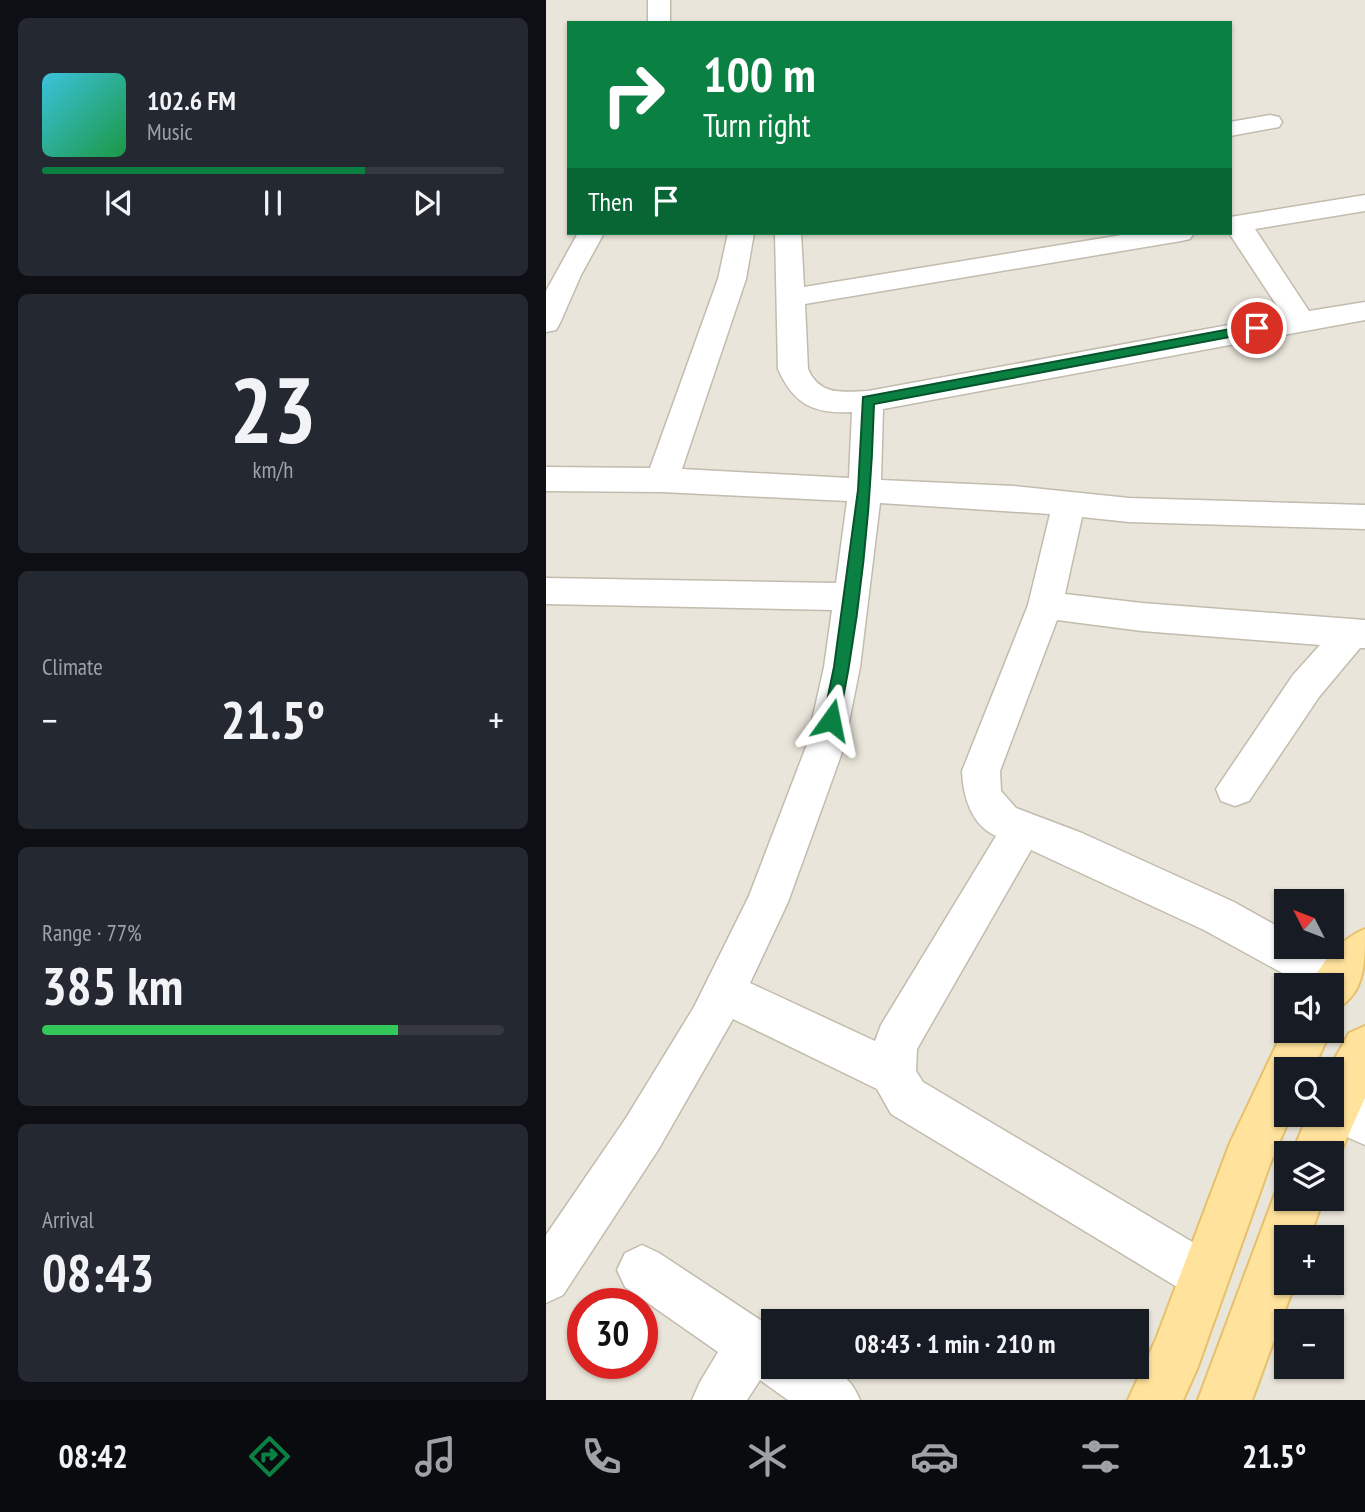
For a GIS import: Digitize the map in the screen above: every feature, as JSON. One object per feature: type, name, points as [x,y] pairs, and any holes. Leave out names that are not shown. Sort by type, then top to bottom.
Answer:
[{"type":"main road","points":[[1326,1141],[1353,1109],[1365,1049]]},
{"type":"main road","points":[[1155,1400],[1178,1350],[1247,1160],[1274,1100]]},
{"type":"main road","points":[[1230,1397],[1294,1211]]},
{"type":"street","points":[[659,0],[659,21]]},
{"type":"street","points":[[1232,129],[1270,122]]},
{"type":"street","points":[[1301,321],[1234,224],[1365,202]]},
{"type":"street","points":[[546,323],[567,275],[590,235]]},
{"type":"street","points":[[662,480],[732,279],[741,235]]},
{"type":"street","points":[[788,235],[793,369],[805,392],[868,418],[1301,321],[1365,311]]},
{"type":"street","points":[[790,298],[1036,244],[1155,235]]},
{"type":"street","points":[[546,1278],[642,1134],[709,1022],[766,902],[825,747],[842,667],[865,490],[868,418]]},
{"type":"street","points":[[546,480],[662,480],[1014,498],[1129,510],[1365,517]]},
{"type":"street","points":[[1069,504],[1045,605],[981,771],[982,791],[989,807],[1002,820],[1022,830],[1068,846],[1344,973]]},
{"type":"street","points":[[546,591],[851,597]]},
{"type":"street","points":[[1045,605],[1142,617],[1359,633]]},
{"type":"street","points":[[1235,789],[1306,686],[1359,633]]},
{"type":"street","points":[[1022,830],[897,1041],[893,1073],[896,1086],[907,1098],[1204,1276]]},
{"type":"street","points":[[723,992],[893,1073]]},
{"type":"street","points":[[642,1270],[761,1351]]},
{"type":"street","points":[[718,1400],[761,1364]]},
{"type":"street","points":[[803,1379],[834,1400]]},
{"type":"shaded area","points":[[546,0],[1365,0],[1365,1400],[546,1400]]},
{"type":"route","points":[[831,720],[842,667],[865,490],[868,401],[1257,328]]}]
